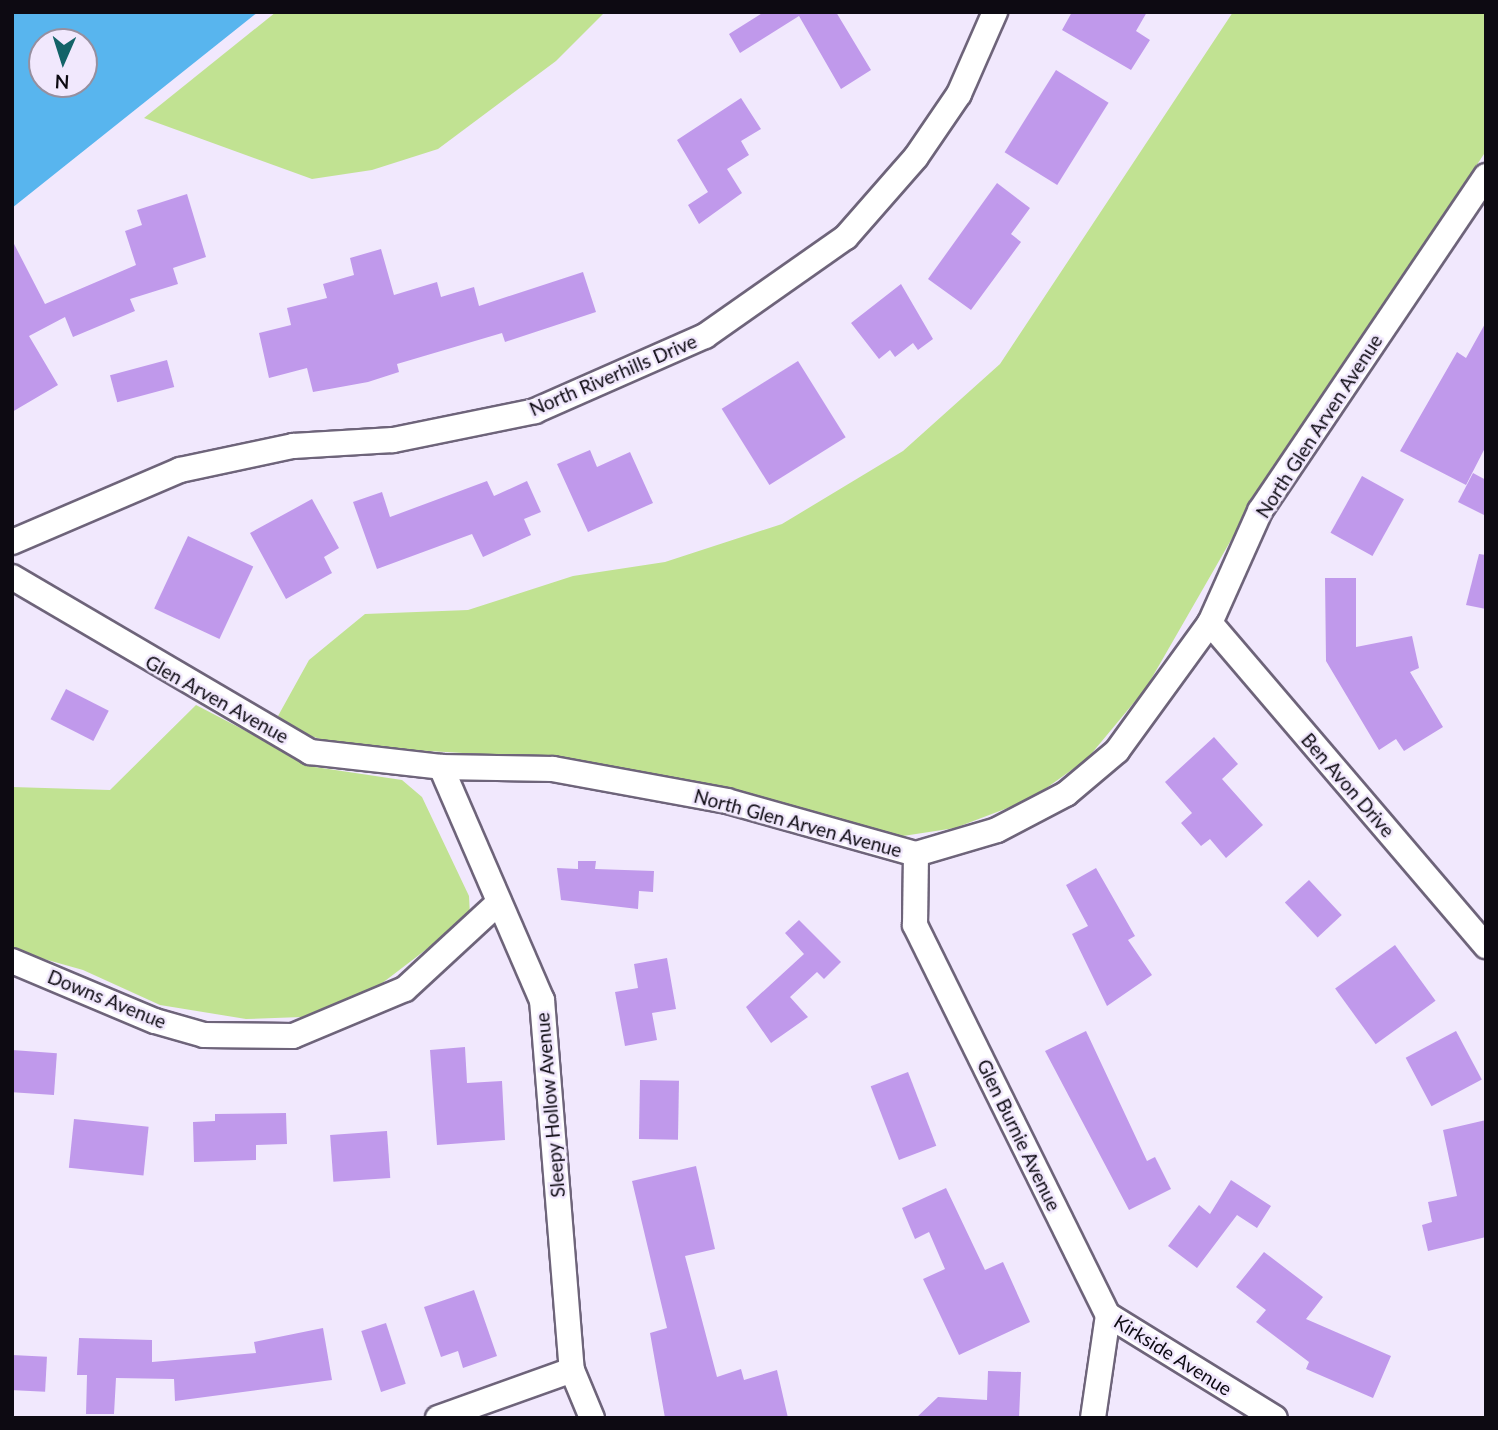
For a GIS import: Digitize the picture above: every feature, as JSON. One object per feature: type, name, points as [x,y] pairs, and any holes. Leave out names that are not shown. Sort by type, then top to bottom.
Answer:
[{"type":"street","name":"North Riverhills Drive","points":[[12,542],[180,470],[293,446],[393,440],[535,411],[705,336],[855,227],[916,158],[959,94],[995,12]]},
{"type":"street","name":"North Glen Arven Avenue","points":[[441,767],[553,769],[727,802],[916,854],[996,830],[1066,794],[1117,751],[1210,623],[1260,511],[1486,176]]},
{"type":"street","name":"Glen Arven Avenue","points":[[12,577],[310,752],[441,767]]},
{"type":"street","name":"Ben Avon Drive","points":[[1210,623],[1486,947]]},
{"type":"street","name":"Sleepy Hollow Avenue","points":[[441,767],[496,905],[542,1000],[572,1370],[592,1418]]},
{"type":"street","name":"Glen Burnie Avenue","points":[[916,854],[915,925],[1108,1315]]},
{"type":"street","name":"Downs Avenue","points":[[12,961],[155,1021],[204,1035],[293,1036],[405,989],[496,905]]},
{"type":"street","points":[[1093,1418],[1108,1315]]},
{"type":"street","name":"Kirkside Avenue","points":[[1108,1315],[1275,1418]]},
{"type":"street","points":[[438,1418],[572,1370]]},
{"type":"green space","points":[[276,12],[605,12],[556,61],[438,149],[372,170],[312,179],[144,118]]},
{"type":"green space","points":[[1233,12],[1486,12],[1486,151],[1246,514],[1146,688],[1087,759],[1031,799],[955,828],[903,836],[690,780],[531,757],[343,746],[304,734],[278,716],[309,660],[365,614],[468,610],[573,576],[665,562],[782,524],[903,451],[1000,364]]},
{"type":"green space","points":[[196,705],[315,767],[402,780],[422,797],[469,896],[470,916],[381,984],[302,1017],[246,1019],[160,1005],[83,970],[12,950],[12,787],[110,790]]},
{"type":"water","points":[[12,12],[258,12],[12,208]]},
{"type":"building","points":[[764,12],[836,12],[871,70],[841,89],[799,16],[740,53],[729,34]]},
{"type":"building","points":[[1072,12],[1147,12],[1136,31],[1150,40],[1131,70],[1062,30]]},
{"type":"building","points":[[1056,70],[1109,103],[1057,185],[1005,152]]},
{"type":"building","points":[[741,98],[761,129],[741,141],[749,155],[727,169],[742,193],[699,224],[688,205],[708,192],[677,140]]},
{"type":"building","points":[[997,183],[1030,208],[1011,234],[1021,242],[971,310],[928,279]]},
{"type":"building","points":[[187,194],[206,257],[173,268],[178,284],[130,299],[135,311],[73,337],[65,317],[29,336],[58,385],[12,412],[12,240],[45,304],[136,265],[125,231],[142,225],[137,210]]},
{"type":"building","points":[[381,249],[394,295],[437,282],[441,297],[474,287],[479,306],[583,272],[596,312],[505,342],[502,333],[397,364],[399,372],[368,382],[313,392],[307,368],[269,378],[259,333],[291,325],[287,308],[327,298],[323,284],[354,275],[350,258]]},
{"type":"building","points":[[901,284],[933,339],[918,350],[913,343],[895,357],[890,350],[879,359],[851,323]]},
{"type":"building","points":[[1486,322],[1486,446],[1466,485],[1400,451],[1457,352],[1466,358]]},
{"type":"building","points":[[167,360],[174,387],[117,402],[110,375]]},
{"type":"building","points":[[798,361],[846,437],[769,485],[722,409]]},
{"type":"building","points":[[590,450],[597,467],[630,452],[653,503],[588,532],[557,464]]},
{"type":"building","points":[[1473,473],[1486,480],[1486,516],[1458,502]]},
{"type":"building","points":[[1362,476],[1404,499],[1372,556],[1330,533]]},
{"type":"building","points":[[487,481],[494,496],[527,481],[541,512],[524,519],[531,535],[483,557],[472,534],[377,569],[353,502],[382,492],[390,517]]},
{"type":"building","points":[[312,499],[339,548],[324,557],[332,573],[286,599],[250,533]]},
{"type":"building","points":[[188,536],[253,566],[219,639],[154,609]]},
{"type":"building","points":[[1479,554],[1486,555],[1486,609],[1466,605]]},
{"type":"building","points":[[1325,578],[1356,578],[1356,647],[1412,636],[1419,668],[1410,672],[1443,727],[1404,751],[1396,739],[1379,750],[1326,661]]},
{"type":"building","points":[[66,689],[109,711],[93,741],[51,719]]},
{"type":"building","points":[[1214,737],[1238,764],[1222,779],[1263,825],[1226,858],[1210,839],[1201,846],[1181,823],[1192,813],[1165,782]]},
{"type":"building","points":[[578,861],[596,861],[595,869],[654,871],[653,892],[639,891],[638,909],[561,900],[557,868],[578,869]]},
{"type":"building","points":[[1096,868],[1135,936],[1128,940],[1152,975],[1107,1006],[1072,934],[1088,926],[1066,885]]},
{"type":"building","points":[[1309,880],[1342,915],[1318,938],[1285,903]]},
{"type":"building","points":[[799,920],[841,962],[824,979],[817,972],[790,997],[808,1017],[771,1043],[746,1007],[804,954],[785,933]]},
{"type":"building","points":[[1395,945],[1436,1001],[1376,1044],[1335,988]]},
{"type":"building","points":[[667,958],[676,1009],[652,1013],[657,1040],[625,1046],[615,992],[638,988],[634,964]]},
{"type":"building","points":[[1086,1031],[1147,1161],[1155,1157],[1171,1189],[1129,1210],[1045,1051]]},
{"type":"building","points":[[1456,1031],[1482,1080],[1431,1106],[1406,1058]]},
{"type":"building","points":[[465,1047],[467,1083],[502,1081],[505,1140],[437,1145],[430,1050]]},
{"type":"building","points":[[12,1050],[57,1053],[54,1095],[12,1092]]},
{"type":"building","points":[[908,1072],[936,1146],[899,1160],[871,1086]]},
{"type":"building","points":[[640,1080],[679,1081],[678,1140],[639,1139]]},
{"type":"building","points":[[286,1113],[287,1144],[256,1145],[256,1160],[194,1162],[193,1122],[215,1121],[215,1114]]},
{"type":"building","points":[[74,1119],[149,1127],[143,1176],[69,1168]]},
{"type":"building","points":[[1486,1120],[1486,1237],[1428,1251],[1422,1225],[1432,1222],[1428,1202],[1457,1196],[1443,1130]]},
{"type":"building","points":[[387,1131],[390,1178],[333,1182],[330,1135]]},
{"type":"building","points":[[696,1166],[715,1249],[685,1256],[717,1377],[741,1369],[744,1380],[777,1370],[788,1418],[665,1418],[650,1333],[667,1328],[632,1181]]},
{"type":"building","points":[[1231,1180],[1271,1206],[1257,1228],[1237,1215],[1197,1268],[1168,1246],[1199,1205],[1210,1214]]},
{"type":"building","points":[[946,1188],[985,1270],[1003,1262],[1030,1322],[959,1355],[923,1279],[945,1269],[929,1232],[915,1239],[902,1208]]},
{"type":"building","points":[[1264,1252],[1323,1297],[1306,1319],[1391,1356],[1373,1398],[1306,1369],[1309,1362],[1256,1322],[1266,1310],[1236,1287]]},
{"type":"building","points":[[474,1290],[497,1356],[463,1368],[458,1351],[441,1357],[424,1307]]},
{"type":"building","points":[[386,1323],[406,1384],[381,1392],[361,1331]]},
{"type":"building","points":[[323,1328],[332,1380],[175,1401],[174,1379],[116,1378],[114,1414],[86,1414],[87,1375],[77,1375],[79,1338],[152,1340],[152,1362],[256,1353],[254,1342]]},
{"type":"building","points":[[12,1355],[47,1357],[45,1392],[12,1390]]},
{"type":"building","points":[[988,1371],[1021,1372],[1019,1418],[916,1418],[938,1397],[987,1400]]}]
